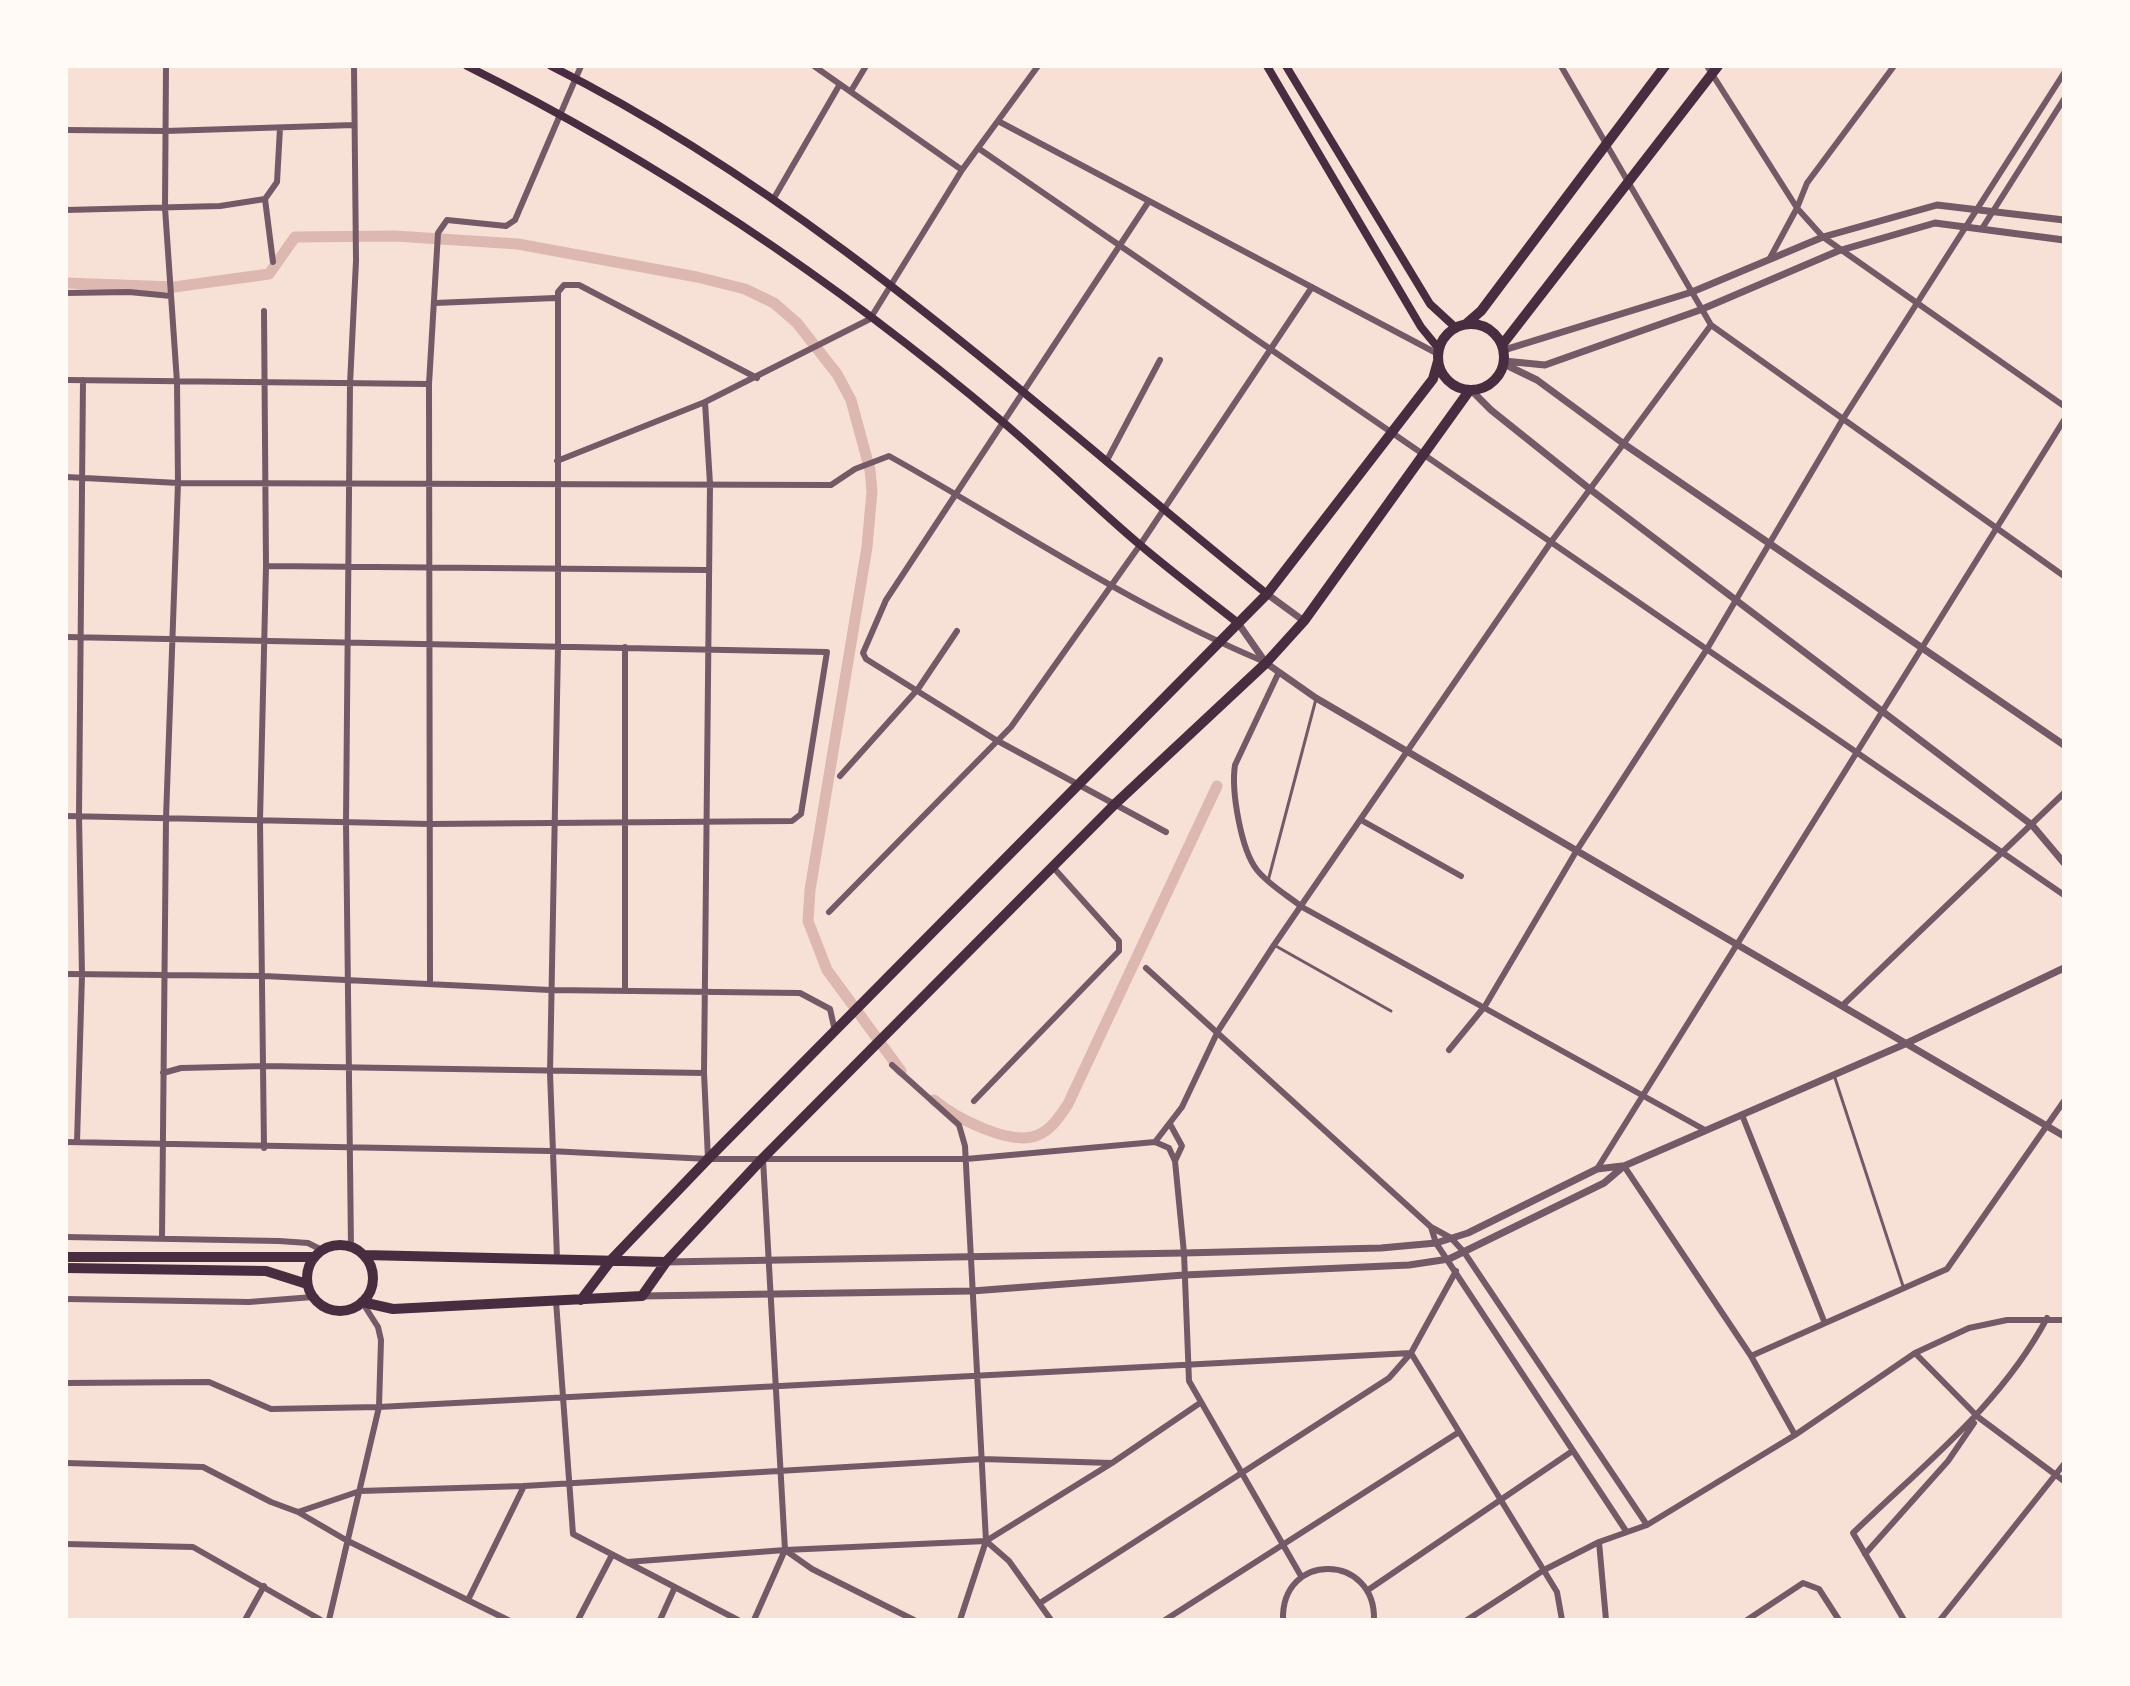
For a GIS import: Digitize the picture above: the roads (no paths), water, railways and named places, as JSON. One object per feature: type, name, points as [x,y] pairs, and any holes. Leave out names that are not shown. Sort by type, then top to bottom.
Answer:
[{"type":"highway","points":[[581,1300],[612,1259],[708,1159],[1267,594],[1433,379],[1443,339],[1481,311],[1665,66]]},
{"type":"highway","points":[[362,1302],[393,1309],[642,1296],[666,1262],[763,1158],[1052,866],[1266,663],[1304,621],[1470,391],[1493,383],[1503,355],[1712,68]]},
{"type":"highway","points":[[1461,326],[1488,329],[1503,355]]},
{"type":"highway","points":[[1438,355],[1447,380],[1470,391]]},
{"type":"highway","points":[[66,1257],[318,1253],[336,1245],[351,1247],[364,1255],[666,1262]]},
{"type":"highway","points":[[318,1253],[308,1269],[307,1284],[313,1297],[332,1310],[348,1310],[362,1302],[370,1292],[373,1277],[364,1255]]},
{"type":"highway","points":[[66,1268],[266,1271],[307,1284]]},
{"type":"main road","points":[[467,66],[561,113],[690,189],[870,319],[1002,422],[1140,545],[1238,623]]},
{"type":"main road","points":[[551,66],[680,136],[774,198],[1023,390],[1267,594]]},
{"type":"main road","points":[[1267,66],[1438,355]]},
{"type":"main road","points":[[1286,66],[1430,304],[1461,326]]},
{"type":"street","points":[[162,1238],[166,818],[175,639],[178,483],[177,382],[165,208],[166,66]]},
{"type":"street","points":[[351,1247],[347,1148],[346,822],[350,384],[356,261],[354,66]]},
{"type":"street","points":[[430,982],[429,384],[438,233],[441,224],[454,219],[511,224],[581,66]]},
{"type":"street","points":[[814,66],[962,170]]},
{"type":"street","points":[[851,91],[866,66]]},
{"type":"street","points":[[557,461],[705,402],[870,319],[962,170],[1038,66]]},
{"type":"street","points":[[1561,66],[1711,325],[2064,576]]},
{"type":"street","points":[[1770,258],[1807,183],[1894,66]]},
{"type":"street","points":[[1712,68],[1797,208],[1823,237],[1838,251],[2064,406]]},
{"type":"street","points":[[1449,1050],[1485,1006],[1577,850],[1707,649],[1843,419],[2064,73]]},
{"type":"street","points":[[774,198],[840,84]]},
{"type":"street","points":[[1983,227],[2064,99]]},
{"type":"street","points":[[998,121],[1438,355]]},
{"type":"street","points":[[66,130],[166,131],[354,125]]},
{"type":"street","points":[[273,262],[265,199],[277,182],[280,128]]},
{"type":"street","points":[[978,148],[2064,895]]},
{"type":"street","points":[[66,210],[220,206],[265,199]]},
{"type":"street","points":[[1149,201],[886,600],[863,647],[866,659],[996,740],[1166,832]]},
{"type":"street","points":[[1503,355],[1692,292],[1823,237],[1937,205],[2064,220]]},
{"type":"street","points":[[1503,355],[1545,365],[1700,310],[1838,251],[1935,223],[1967,224],[2064,240]]},
{"type":"street","points":[[557,1258],[550,1151],[550,990],[558,646],[555,298],[564,285],[579,285],[757,378]]},
{"type":"street","points":[[829,912],[1011,727],[1140,545],[1161,508],[1312,287]]},
{"type":"street","points":[[66,293],[171,293]]},
{"type":"street","points":[[435,303],[555,298]]},
{"type":"street","points":[[264,311],[266,566],[260,820],[264,1148]]},
{"type":"street","points":[[1155,1142],[1170,1124],[1218,1031],[1274,945],[1551,542],[1711,325]]},
{"type":"street","points":[[1503,355],[1624,444],[2064,745]]},
{"type":"street","points":[[1106,462],[1160,360]]},
{"type":"street","points":[[66,380],[264,385],[429,384]]},
{"type":"street","points":[[77,1142],[82,975],[79,816],[83,380]]},
{"type":"street","points":[[1470,391],[1591,490],[2032,825],[2064,863]]},
{"type":"street","points":[[705,402],[710,484],[704,1073],[708,1159]]},
{"type":"street","points":[[1597,1169],[2064,420]]},
{"type":"street","points":[[66,477],[178,483],[350,481],[831,485],[855,469],[881,456],[889,456],[1111,585],[1219,643],[1266,663]]},
{"type":"street","points":[[266,566],[707,570]]},
{"type":"street","points":[[1267,594],[1304,621]]},
{"type":"street","points":[[1238,623],[1266,663],[1316,698],[2064,1136]]},
{"type":"street","points":[[840,776],[918,689],[957,631]]},
{"type":"street","points":[[66,637],[827,652],[801,814],[792,821],[430,824],[66,816]]},
{"type":"street","points":[[625,647],[625,989]]},
{"type":"street","points":[[1278,674],[1235,765],[1241,826],[1255,868],[1302,907],[1705,1130]]},
{"type":"street","points":[[1843,1005],[2064,793]]},
{"type":"street","points":[[1361,820],[1461,876]]},
{"type":"street","points":[[974,1101],[1120,946],[1052,866]]},
{"type":"street","points":[[1146,968],[1431,1227],[1451,1238],[1464,1252],[1647,1525]]},
{"type":"street","points":[[642,1296],[972,1291],[1184,1275],[1409,1265],[1449,1259],[1604,1183],[1624,1166],[1905,1044],[2064,968]]},
{"type":"street","points":[[66,974],[264,976],[550,990],[625,989],[810,996],[830,1009],[838,1027]]},
{"type":"street","points":[[892,1065],[959,1125],[966,1159],[986,1541],[960,1620]]},
{"type":"street","points":[[163,1073],[181,1068],[265,1066],[550,1073],[704,1073]]},
{"type":"street","points":[[1751,1356],[1947,1269],[2064,1101]]},
{"type":"street","points":[[1742,1115],[1824,1321]]},
{"type":"street","points":[[1170,1124],[1182,1146],[1175,1161]]},
{"type":"street","points":[[66,1142],[550,1151],[708,1159],[966,1159],[1155,1142],[1169,1148],[1175,1161],[1184,1253],[1187,1367],[1200,1403],[1285,1543],[1301,1576]]},
{"type":"street","points":[[754,1620],[785,1550],[763,1158]]},
{"type":"street","points":[[666,1262],[1184,1253],[1381,1248],[1436,1243],[1597,1169],[1624,1166]]},
{"type":"street","points":[[1624,1166],[1751,1356],[1795,1435]]},
{"type":"street","points":[[1431,1227],[1436,1243],[1571,1452],[1626,1531]]},
{"type":"street","points":[[66,1237],[279,1241],[308,1243],[318,1253]]},
{"type":"street","points":[[1040,1603],[1389,1378],[1411,1353],[1456,1271]]},
{"type":"street","points":[[66,1299],[249,1302],[313,1297]]},
{"type":"street","points":[[556,1301],[573,1534],[738,1620]]},
{"type":"street","points":[[329,1620],[379,1407],[381,1340],[378,1327],[362,1302]]},
{"type":"street","points":[[1865,1554],[1948,1461],[2010,1377],[2047,1318]]},
{"type":"street","points":[[1467,1620],[1544,1570],[1599,1542],[1647,1525],[1795,1435],[1915,1353],[1969,1328],[2007,1320],[2064,1320]]},
{"type":"street","points":[[66,1383],[209,1382],[271,1409],[379,1407],[1411,1353]]},
{"type":"street","points":[[1411,1353],[1557,1592],[1562,1620]]},
{"type":"street","points":[[1915,1353],[1978,1417],[2064,1481]]},
{"type":"street","points":[[627,1562],[785,1550],[986,1541],[1112,1463],[1200,1403]]},
{"type":"street","points":[[1904,1620],[1853,1533],[1936,1452],[1978,1417]]},
{"type":"street","points":[[1165,1620],[1459,1432]]},
{"type":"street","points":[[1368,1590],[1571,1452]]},
{"type":"street","points":[[298,1512],[360,1491],[524,1486],[982,1459],[1112,1463]]},
{"type":"street","points":[[66,1463],[203,1467],[508,1620]]},
{"type":"street","points":[[1940,1620],[2064,1464]]},
{"type":"street","points":[[468,1600],[524,1486]]},
{"type":"street","points":[[986,1541],[1009,1561],[1051,1620]]},
{"type":"street","points":[[1599,1542],[1606,1620]]},
{"type":"street","points":[[66,1544],[185,1545],[321,1620]]},
{"type":"street","points":[[785,1550],[812,1569],[914,1620]]},
{"type":"street","points":[[578,1620],[612,1555]]},
{"type":"street","points":[[1283,1620],[1282,1606],[1289,1590],[1301,1576],[1315,1570],[1345,1571],[1368,1590],[1374,1607],[1374,1620]]},
{"type":"street","points":[[1747,1620],[1803,1583],[1819,1589],[1839,1620]]},
{"type":"street","points":[[245,1620],[264,1586]]},
{"type":"street","points":[[660,1620],[675,1587]]},
{"type":"lane","points":[[1268,881],[1316,698]]},
{"type":"lane","points":[[1274,945],[1391,1011]]},
{"type":"lane","points":[[1834,1075],[1903,1286]]},
{"type":"waterway","points":[[66,283],[174,287],[269,274],[295,237],[395,236],[518,244],[697,277],[745,289],[774,303],[797,323],[837,374],[851,400],[870,470],[872,491],[867,547],[810,890],[808,921],[827,970],[901,1071]]},
{"type":"waterway","points":[[934,1100],[955,1115],[984,1129],[1014,1137],[1038,1135],[1055,1122],[1068,1104],[1217,786]]}]
